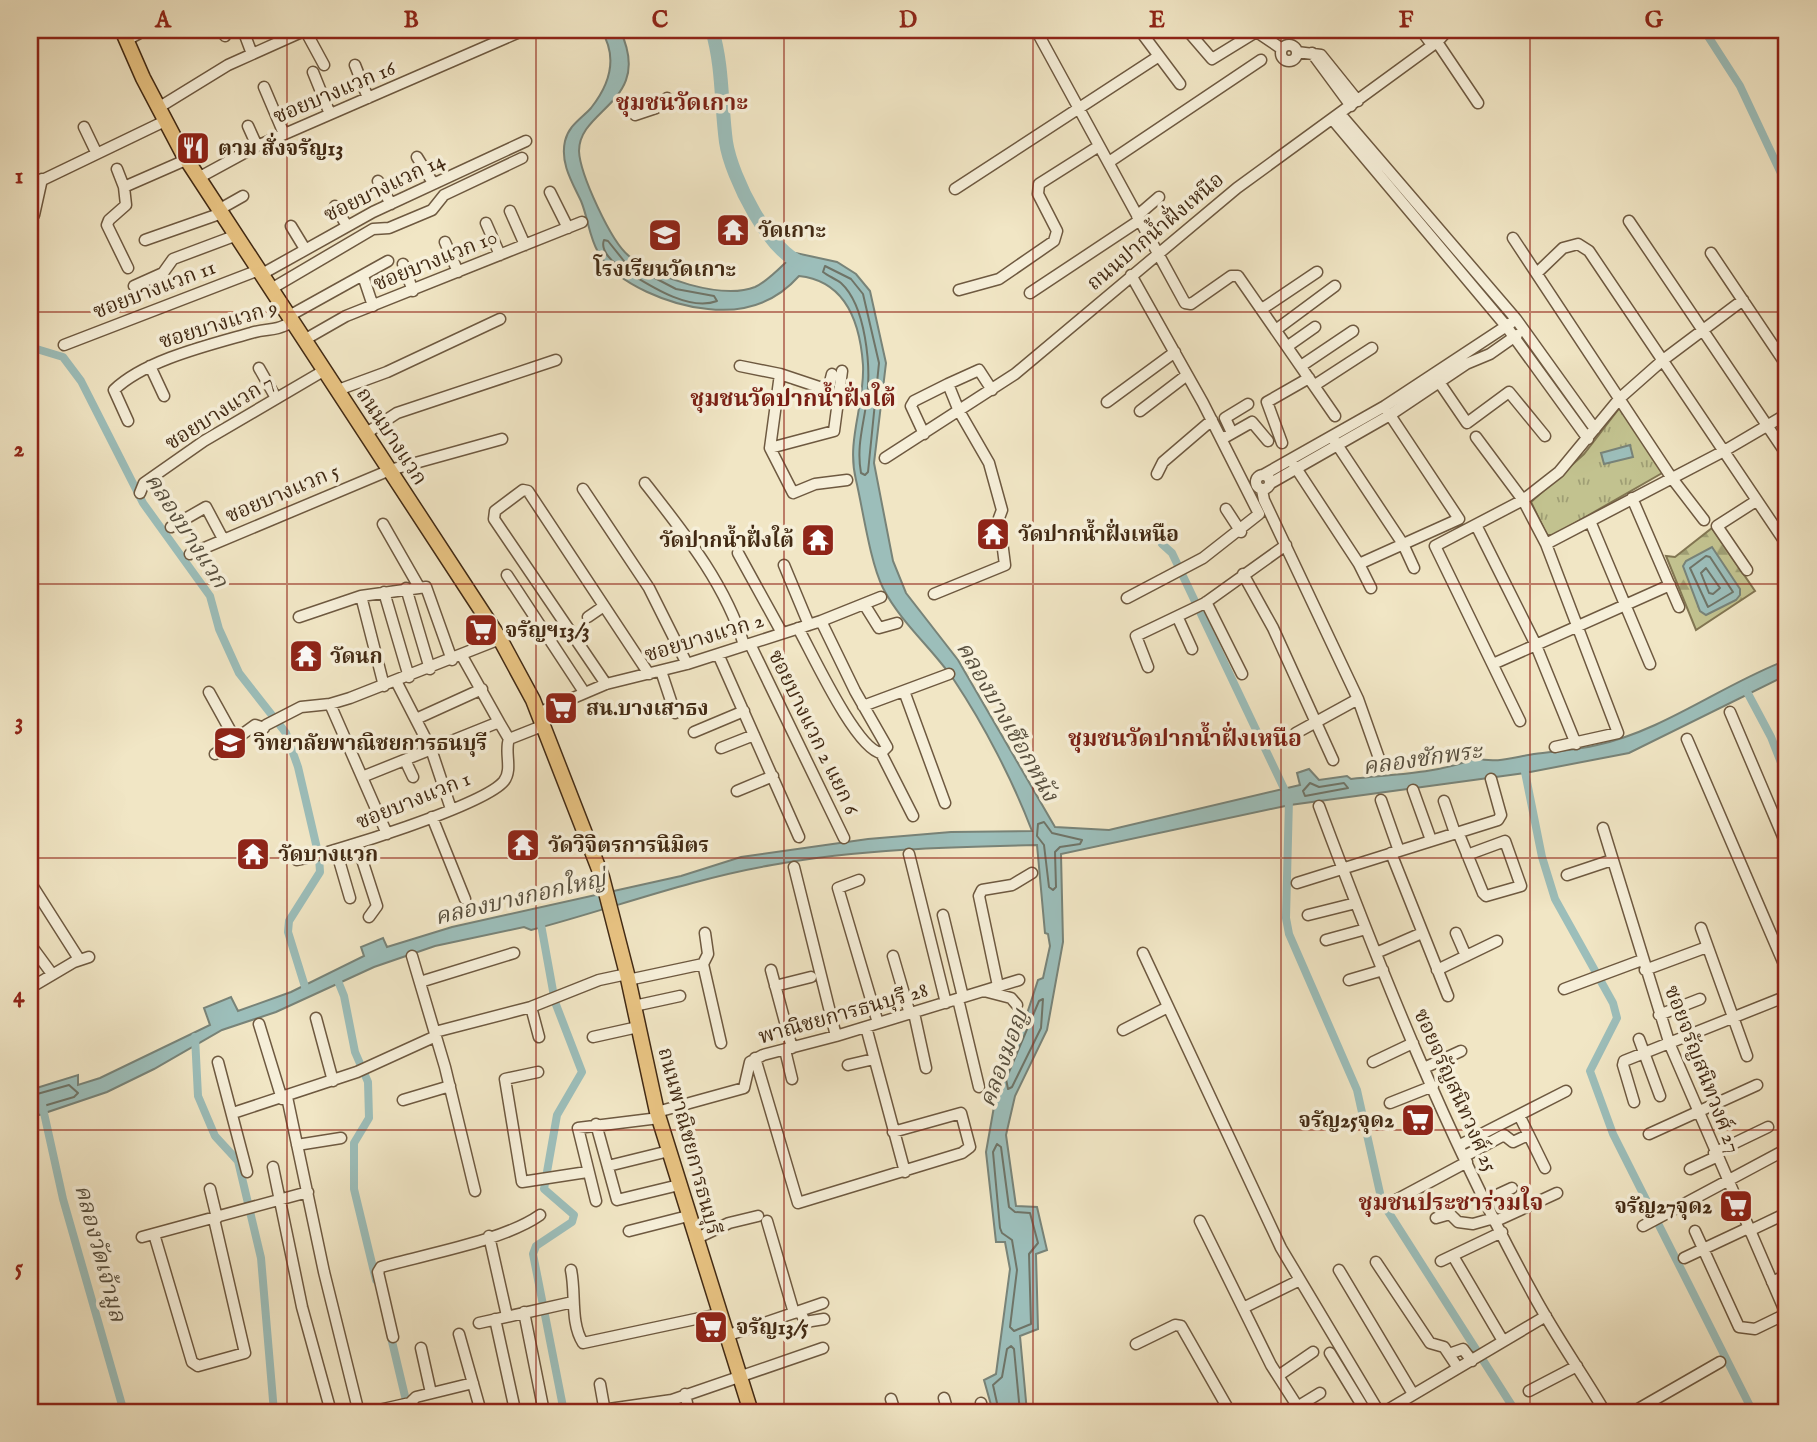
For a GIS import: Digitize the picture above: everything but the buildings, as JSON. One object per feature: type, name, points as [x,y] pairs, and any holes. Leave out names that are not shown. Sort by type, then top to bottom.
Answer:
[{"type":"main road","name":"ถนนบางแวก","points":[[124,35],[161,115],[188,159],[500,639],[540,720],[601,877]]},
{"type":"main road","name":"ถนนพาณิชยการธนบุรี","points":[[601,877],[628,977],[658,1115],[751,1412]]},
{"type":"street","points":[[124,35],[145,30]]},
{"type":"street","points":[[243,30],[252,54]]},
{"type":"street","points":[[30,186],[161,115],[197,83],[283,34],[306,30],[324,65]]},
{"type":"street","name":"ซอยบางแวก 16","points":[[200,177],[257,146],[524,30]]},
{"type":"street","points":[[1036,30],[1078,111],[1187,304],[1236,275],[1277,329],[1335,416]]},
{"type":"street","points":[[1187,30],[1212,59],[1255,31],[1282,49],[1282,57],[1287,61],[1294,59],[1297,52],[1312,53],[1354,104]]},
{"type":"street","points":[[1421,30],[1435,44],[1478,103]]},
{"type":"street","name":"ถนนปากน้ำฝั่งเหนือ","points":[[884,458],[1022,368],[1237,188],[1435,44],[1448,30]]},
{"type":"street","points":[[1144,36],[1180,84]]},
{"type":"street","points":[[955,189],[1078,111],[1158,56]]},
{"type":"street","points":[[1109,162],[1261,60]]},
{"type":"street","points":[[355,65],[368,98]]},
{"type":"street","points":[[313,72],[330,114]]},
{"type":"street","points":[[264,87],[284,134]]},
{"type":"street","points":[[635,115],[656,108],[667,98]]},
{"type":"street","points":[[1337,117],[1506,326],[1588,439]]},
{"type":"street","points":[[248,126],[257,146]]},
{"type":"street","points":[[84,127],[96,152]]},
{"type":"street","name":"ซอยบางแวก 14","points":[[261,272],[433,183],[526,141]]},
{"type":"street","points":[[959,290],[999,279],[1054,241],[1057,231],[1038,194],[1039,184],[1099,146]]},
{"type":"street","points":[[417,157],[433,183]]},
{"type":"street","points":[[271,289],[373,229],[397,225],[432,210],[444,195],[522,158]]},
{"type":"street","points":[[124,187],[188,159]]},
{"type":"street","points":[[117,169],[124,187],[126,205],[108,219],[107,225],[128,268]]},
{"type":"street","points":[[34,215],[42,179]]},
{"type":"street","points":[[378,181],[391,204]]},
{"type":"street","points":[[550,192],[568,228]]},
{"type":"street","points":[[145,240],[221,211],[243,196]]},
{"type":"street","points":[[1030,293],[1138,218],[1159,197]]},
{"type":"street","points":[[335,206],[347,226]]},
{"type":"street","points":[[510,211],[525,245]]},
{"type":"street","points":[[1629,221],[1787,455]]},
{"type":"street","name":"ซอยบางแวก 10","points":[[304,340],[338,320],[582,222]]},
{"type":"street","points":[[486,223],[500,255]]},
{"type":"street","points":[[291,226],[305,249]]},
{"type":"street","points":[[1431,230],[1516,319],[1595,429]]},
{"type":"street","points":[[134,286],[163,272],[173,259],[237,235]]},
{"type":"street","points":[[1513,238],[1538,272],[1671,477],[1704,520]]},
{"type":"street","points":[[445,242],[458,272]]},
{"type":"street","points":[[1538,272],[1563,248],[1578,244],[1589,251],[1787,545]]},
{"type":"street","points":[[1711,253],[1787,366]]},
{"type":"street","name":"ซอยบางแวก 9","points":[[128,421],[114,390],[150,366],[253,332],[274,331],[388,261]]},
{"type":"street","points":[[402,264],[413,291]]},
{"type":"street","name":"ซอยบางแวก 11","points":[[64,345],[261,272]]},
{"type":"street","points":[[1262,309],[1317,272]]},
{"type":"street","points":[[1127,598],[1185,569],[1241,531],[1257,519],[1258,509],[1227,436],[1212,420],[1131,275]]},
{"type":"street","points":[[364,279],[373,306]]},
{"type":"street","points":[[1277,329],[1335,286]]},
{"type":"street","points":[[1520,721],[1436,546],[1523,500],[1559,472],[1620,398],[1663,360],[1743,300]]},
{"type":"street","points":[[338,390],[396,368],[500,319]]},
{"type":"street","points":[[1381,764],[1358,699],[1286,545],[1266,482],[1437,379],[1516,319]]},
{"type":"street","points":[[1288,346],[1315,327]]},
{"type":"street","points":[[1464,360],[1490,354],[1524,330]]},
{"type":"street","points":[[1301,366],[1353,331]]},
{"type":"street","points":[[1282,443],[1266,402],[1312,382],[1372,348]]},
{"type":"street","points":[[1107,402],[1175,352]]},
{"type":"street","points":[[365,434],[397,413],[556,360]]},
{"type":"street","points":[[150,366],[164,396]]},
{"type":"street","points":[[740,366],[780,374],[828,390],[837,372],[834,431],[770,448]]},
{"type":"street","points":[[259,369],[276,398]]},
{"type":"street","name":"ซอยบางแวก 7","points":[[140,493],[144,484],[175,461],[325,370]]},
{"type":"street","points":[[924,434],[911,406],[914,401],[979,370],[992,390]]},
{"type":"street","points":[[780,374],[770,448],[793,493],[815,484],[847,480]]},
{"type":"street","points":[[1140,411],[1187,375]]},
{"type":"street","points":[[1437,379],[1467,422],[1509,392],[1545,436]]},
{"type":"street","points":[[934,594],[1005,565],[999,518],[1002,510],[989,463],[959,411],[948,384]]},
{"type":"street","points":[[1227,436],[1227,416],[1248,404]]},
{"type":"street","points":[[1359,564],[1459,519],[1387,411]]},
{"type":"street","points":[[1546,544],[1724,451],[1787,414]]},
{"type":"street","points":[[1157,474],[1163,462],[1212,420]]},
{"type":"street","points":[[1227,436],[1252,422],[1268,442]]},
{"type":"street","points":[[1476,436],[1523,500],[1546,544],[1618,733],[1555,747]]},
{"type":"street","name":"ซอยบางแวก 5","points":[[190,554],[390,470],[502,439]]},
{"type":"street","points":[[1334,441],[1403,544],[1414,568]]},
{"type":"street","points":[[1293,464],[1359,564],[1371,588]]},
{"type":"street","name":"ซอยบางแวก 2 แยก 6","points":[[645,483],[714,579],[732,609],[844,838]]},
{"type":"street","points":[[583,489],[649,588],[687,664]]},
{"type":"street","points":[[606,684],[494,519],[495,511],[523,490],[528,491],[649,674]]},
{"type":"street","points":[[1632,498],[1679,607]]},
{"type":"street","points":[[1747,570],[1717,526],[1756,501]]},
{"type":"street","points":[[171,527],[206,508],[223,539]]},
{"type":"street","points":[[1226,509],[1241,531]]},
{"type":"street","points":[[1590,521],[1650,664]]},
{"type":"street","points":[[383,524],[419,587]]},
{"type":"street","points":[[1476,525],[1535,643],[1576,744]]},
{"type":"street","points":[[1148,667],[1136,636],[1206,603],[1242,574],[1286,545]]},
{"type":"street","points":[[738,554],[782,633]]},
{"type":"street","points":[[784,565],[803,626],[855,729],[869,748],[881,753],[913,816]]},
{"type":"street","points":[[1242,574],[1273,628],[1333,760]]},
{"type":"street","points":[[507,575],[584,692]]},
{"type":"street","points":[[1493,664],[1535,643],[1625,607],[1670,584]]},
{"type":"street","points":[[299,617],[361,596],[419,587],[428,589],[457,658],[482,689],[509,739],[540,720]]},
{"type":"street","points":[[407,589],[430,668]]},
{"type":"street","points":[[384,592],[409,677]]},
{"type":"street","points":[[361,596],[384,686]]},
{"type":"street","name":"ซอยบางแวก 2","points":[[540,720],[584,692],[606,684],[687,664],[821,621],[881,597]]},
{"type":"street","points":[[1206,603],[1242,674]]},
{"type":"street","points":[[864,604],[879,628],[897,622]]},
{"type":"street","points":[[589,617],[604,606]]},
{"type":"street","points":[[1178,618],[1192,649]]},
{"type":"street","points":[[821,621],[863,706],[887,747],[881,753]]},
{"type":"street","points":[[215,754],[255,725],[265,726],[293,710],[331,704],[384,686],[500,639]]},
{"type":"street","points":[[718,654],[799,837]]},
{"type":"street","points":[[661,671],[675,713]]},
{"type":"street","points":[[863,706],[948,674]]},
{"type":"street","points":[[396,681],[431,749],[451,809]]},
{"type":"street","points":[[416,719],[482,689]]},
{"type":"street","points":[[904,691],[945,803]]},
{"type":"street","points":[[209,692],[235,738]]},
{"type":"street","points":[[1296,733],[1358,699]]},
{"type":"street","points":[[331,704],[387,834]]},
{"type":"street","points":[[694,733],[744,712]]},
{"type":"street","points":[[1730,712],[1787,846]]},
{"type":"street","points":[[362,777],[499,722]]},
{"type":"street","points":[[722,748],[754,735]]},
{"type":"street","points":[[1687,738],[1787,971]]},
{"type":"street","name":"ซอยบางแวก 1","points":[[303,859],[387,834],[451,809],[502,784],[508,771],[509,739]]},
{"type":"street","points":[[405,760],[413,777]]},
{"type":"street","points":[[737,791],[772,776]]},
{"type":"street","points":[[1297,883],[1500,818],[1491,779]]},
{"type":"street","points":[[1413,790],[1431,840]]},
{"type":"street","points":[[1381,800],[1422,933],[1448,996]]},
{"type":"street","points":[[1444,801],[1456,832],[1486,897],[1521,886],[1505,841],[1467,855]]},
{"type":"street","name":"ซอยจรัญสนิทวงศ์ 25","points":[[1319,806],[1382,971],[1466,1159],[1546,1316],[1605,1412]]},
{"type":"street","points":[[432,817],[465,899]]},
{"type":"street","name":"ซอยจรัญสนิทวงศ์ 27","points":[[1603,828],[1670,1045],[1726,1181],[1787,1315]]},
{"type":"street","points":[[357,844],[377,906],[369,917]]},
{"type":"street","points":[[332,851],[350,898]]},
{"type":"street","points":[[909,854],[946,1003]]},
{"type":"street","points":[[1567,875],[1612,860]]},
{"type":"street","points":[[794,867],[836,1036]]},
{"type":"street","points":[[998,986],[979,896],[982,890],[1012,885],[1031,873]]},
{"type":"street","points":[[859,880],[838,888],[872,1025],[874,1059],[905,1172]]},
{"type":"street","points":[[30,883],[84,958],[32,983]]},
{"type":"street","points":[[1308,915],[1356,903]]},
{"type":"street","points":[[943,915],[979,1087]]},
{"type":"street","points":[[1701,928],[1747,1056]]},
{"type":"street","points":[[1326,940],[1366,929]]},
{"type":"street","points":[[705,933],[708,954],[703,964],[720,1043]]},
{"type":"street","points":[[1376,953],[1422,933]]},
{"type":"street","points":[[1456,933],[1466,956]]},
{"type":"street","points":[[1437,970],[1497,940]]},
{"type":"street","points":[[30,944],[52,974]]},
{"type":"street","points":[[1564,989],[1604,974],[1707,947]]},
{"type":"street","points":[[420,982],[514,953]]},
{"type":"street","points":[[1143,953],[1254,1194],[1298,1281],[1382,1412],[1399,1408],[1413,1395],[1546,1316]]},
{"type":"street","points":[[412,956],[450,1086],[475,1191]]},
{"type":"street","points":[[893,956],[912,1013],[926,1068]]},
{"type":"street","points":[[233,1113],[285,1098],[374,1066],[436,1034],[531,1007],[599,980],[703,964]]},
{"type":"street","points":[[771,970],[789,1049],[792,1079]]},
{"type":"street","points":[[1349,980],[1382,971]]},
{"type":"street","points":[[775,986],[811,977]]},
{"type":"street","name":"พาณิชยการธนบุรี 28","points":[[658,1115],[744,1088],[747,1069],[755,1058],[1019,980]]},
{"type":"street","points":[[984,991],[1012,998],[1017,1005]]},
{"type":"street","points":[[634,1006],[680,996]]},
{"type":"street","points":[[1634,1102],[1622,1063],[1787,996]]},
{"type":"street","points":[[1659,1015],[1700,999]]},
{"type":"street","points":[[531,1007],[540,1037]]},
{"type":"street","points":[[1123,1030],[1168,1007]]},
{"type":"street","points":[[316,1018],[333,1081]]},
{"type":"street","points":[[259,1024],[285,1098],[358,1409]]},
{"type":"street","points":[[593,1037],[638,1027]]},
{"type":"street","points":[[1639,1039],[1660,1096]]},
{"type":"street","points":[[1373,1062],[1413,1043]]},
{"type":"street","points":[[1424,1068],[1461,1051]]},
{"type":"street","points":[[755,1058],[796,1202],[806,1202],[905,1172],[968,1149],[963,1117],[957,1114],[893,1132]]},
{"type":"street","points":[[848,1065],[874,1059]]},
{"type":"street","points":[[218,1062],[247,1172]]},
{"type":"street","points":[[538,1072],[505,1079],[522,1182],[669,1151]]},
{"type":"street","points":[[1649,1133],[1756,1085]]},
{"type":"street","points":[[403,1100],[450,1086]]},
{"type":"street","points":[[1390,1103],[1433,1086]]},
{"type":"street","points":[[1460,1145],[1566,1091]]},
{"type":"street","points":[[596,1201],[577,1130],[580,1126],[658,1115]]},
{"type":"street","points":[[1520,1117],[1545,1168]]},
{"type":"street","points":[[596,1124],[617,1200],[679,1185]]},
{"type":"street","points":[[1690,1169],[1769,1127]]},
{"type":"street","points":[[1395,1200],[1504,1135],[1513,1142],[1528,1135]]},
{"type":"street","points":[[297,1145],[341,1138]]},
{"type":"street","points":[[1643,1226],[1787,1149]]},
{"type":"street","points":[[273,1167],[299,1296],[331,1412]]},
{"type":"street","points":[[1486,1200],[1512,1188]]},
{"type":"street","points":[[154,1234],[192,1362],[198,1366],[245,1353],[210,1189]]},
{"type":"street","points":[[142,1237],[308,1192]]},
{"type":"street","points":[[1441,1261],[1453,1256],[1497,1224],[1557,1193]]},
{"type":"street","points":[[1685,1258],[1787,1213]]},
{"type":"street","points":[[1436,1218],[1450,1214],[1458,1222],[1497,1224]]},
{"type":"street","points":[[393,1337],[378,1272],[381,1267],[524,1225],[540,1215]]},
{"type":"street","points":[[629,1231],[688,1216]]},
{"type":"street","points":[[695,1239],[720,1230],[729,1223],[763,1218],[797,1312],[805,1322],[824,1319]]},
{"type":"street","points":[[1200,1221],[1278,1376],[1299,1409],[1320,1393]]},
{"type":"street","points":[[1695,1231],[1740,1327],[1755,1329],[1787,1315]]},
{"type":"street","points":[[489,1236],[515,1410]]},
{"type":"street","points":[[1453,1256],[1503,1341]]},
{"type":"street","points":[[1376,1262],[1430,1343],[1444,1347],[1458,1368]]},
{"type":"street","points":[[571,1270],[575,1290],[573,1302],[583,1343],[641,1333],[719,1314]]},
{"type":"street","points":[[1339,1270],[1413,1395]]},
{"type":"street","points":[[1772,1282],[1787,1275]]},
{"type":"street","points":[[1243,1307],[1298,1281]]},
{"type":"street","points":[[479,1322],[573,1302]]},
{"type":"street","points":[[726,1336],[823,1303]]},
{"type":"street","points":[[524,1311],[544,1412]]},
{"type":"street","points":[[1136,1344],[1175,1325],[1181,1326],[1230,1412]]},
{"type":"street","points":[[459,1334],[481,1412]]},
{"type":"street","points":[[421,1348],[431,1393]]},
{"type":"street","points":[[588,1412],[657,1408],[685,1395],[823,1348]]},
{"type":"street","points":[[1449,1354],[1463,1349],[1478,1357]]},
{"type":"street","points":[[1278,1376],[1313,1352]]},
{"type":"street","points":[[1330,1353],[1366,1412]]},
{"type":"street","points":[[1633,1412],[1720,1362]]},
{"type":"street","points":[[1529,1391],[1577,1366]]},
{"type":"street","points":[[370,1412],[408,1406],[416,1397],[473,1383]]},
{"type":"street","points":[[600,1384],[605,1411]]},
{"type":"street","points":[[685,1395],[689,1412]]},
{"type":"street","points":[[944,1398],[948,1412]]},
{"type":"street","points":[[891,1399],[895,1412]]},
{"type":"green space","points":[[1621,406],[1664,472],[1554,535],[1547,535],[1531,502],[1584,454]]},
{"type":"green space","points":[[1712,528],[1755,591],[1696,630],[1666,556],[1675,557]]},
{"type":"water","points":[[601,30],[620,30],[628,54],[628,73],[622,89],[582,136],[579,151],[598,207],[614,237],[629,256],[672,279],[725,291],[755,287],[796,253],[837,262],[856,274],[870,291],[886,363],[874,463],[893,561],[906,593],[958,660],[1055,827],[1109,830],[1300,785],[1297,773],[1309,769],[1319,780],[1347,776],[1351,779],[1431,770],[1476,758],[1498,760],[1597,745],[1646,729],[1787,660],[1787,675],[1629,753],[1525,773],[1290,805],[1061,854],[1063,942],[1047,1030],[1015,1096],[1006,1135],[1016,1206],[1037,1207],[1047,1250],[1036,1254],[1038,1329],[1020,1336],[1027,1412],[993,1412],[984,1380],[996,1374],[1010,1269],[1005,1242],[996,1242],[986,1152],[999,1078],[1022,1029],[1038,980],[1043,978],[1050,946],[1048,934],[1045,933],[1037,845],[871,852],[772,865],[681,886],[531,930],[524,927],[435,946],[374,967],[276,1012],[222,1030],[107,1092],[30,1118],[30,1090],[78,1075],[78,1085],[100,1078],[210,1025],[204,1008],[231,997],[238,1011],[291,992],[364,956],[361,947],[383,938],[387,947],[452,927],[681,876],[741,857],[868,839],[951,832],[1032,831],[1007,773],[965,697],[890,601],[878,577],[867,536],[854,465],[854,437],[863,380],[861,349],[854,319],[839,295],[815,279],[799,276],[780,293],[758,304],[721,310],[694,307],[663,298],[631,284],[606,264],[598,252],[568,172],[564,149],[569,131],[598,99],[607,80],[610,70],[609,50]]},
{"type":"water","points":[[1630,445],[1633,457],[1604,464],[1601,453]]},
{"type":"water","points":[[1712,547],[1740,589],[1740,595],[1736,600],[1706,615],[1700,611],[1683,566],[1686,561]]},
{"type":"waterway","points":[[712,30],[720,72],[729,157],[744,193],[766,231],[792,258],[805,264]]},
{"type":"waterway","points":[[1704,30],[1740,86],[1787,186]]},
{"type":"waterway","name":"คลองบางแวก","points":[[30,347],[63,357],[81,381],[143,503],[210,596],[219,629],[239,673],[286,733],[298,767],[319,857],[320,872],[289,921],[288,932],[306,990]]},
{"type":"waterway","points":[[1162,544],[1172,553],[1289,799],[1286,918],[1289,934],[1357,1090],[1382,1202],[1516,1412]]},
{"type":"waterway","points":[[1746,690],[1771,737],[1787,778]]},
{"type":"waterway","points":[[1524,767],[1542,857],[1555,899],[1613,1003],[1617,1018],[1590,1071],[1613,1134],[1753,1412]]},
{"type":"waterway","points":[[540,919],[555,1002],[582,1072],[557,1115],[544,1189],[574,1215],[572,1222],[536,1246],[533,1254],[564,1412]]},
{"type":"waterway","points":[[336,976],[344,996],[355,1052],[368,1082],[369,1118],[354,1143],[354,1189],[376,1280]]},
{"type":"waterway","points":[[195,1037],[198,1096],[215,1136],[238,1161],[261,1258],[274,1412]]},
{"type":"waterway","name":"คลองวัดเจ้ามูล","points":[[42,1104],[63,1199],[124,1412]]},
{"type":"waterway","points":[[390,1333],[408,1409]]},
{"type":"place","name":"ตาม สั่งจรัญ13","points":[[193,148]]},
{"type":"place","name":"วัดเกาะ","points":[[733,230]]},
{"type":"place","name":"โรงเรียนวัดเกาะ","points":[[665,235]]},
{"type":"place","name":"วัดปากน้ำฝั่งเหนือ","points":[[993,534]]},
{"type":"place","name":"วัดปากน้ำฝั่งใต้","points":[[818,540]]},
{"type":"place","name":"จรัญฯ13/3","points":[[481,630]]},
{"type":"place","name":"วัดนก","points":[[306,656]]},
{"type":"place","name":"สน.บางเสาธง","points":[[561,708]]},
{"type":"place","name":"วิทยาลัยพาณิชยการธนบุรี","points":[[230,743]]},
{"type":"place","name":"วัดวิจิตรการนิมิตร","points":[[523,845]]},
{"type":"place","name":"วัดบางแวก","points":[[253,854]]},
{"type":"place","name":"จรัญ25จุด2","points":[[1418,1120]]},
{"type":"place","name":"จรัญ27จุด2","points":[[1736,1206]]},
{"type":"place","name":"จรัญ13/5","points":[[711,1327]]},
{"type":"district","name":"ชุมชนวัดเกาะ","points":[[682,102]]},
{"type":"district","name":"ชุมชนวัดปากน้ำฝั่งใต้","points":[[793,398]]},
{"type":"district","name":"ชุมชนวัดปากน้ำฝั่งเหนือ","points":[[1185,738]]},
{"type":"district","name":"ชุมชนประชาร่วมใจ","points":[[1451,1202]]},
{"type":"water label","name":"คลองบางเชือกหนัง","points":[[1008,721]]},
{"type":"water label","name":"คลองชักพระ","points":[[1422,758]]},
{"type":"water label","name":"คลองบางกอกใหญ่","points":[[520,897]]},
{"type":"water label","name":"คลองมอญ","points":[[1003,1058]]}]
